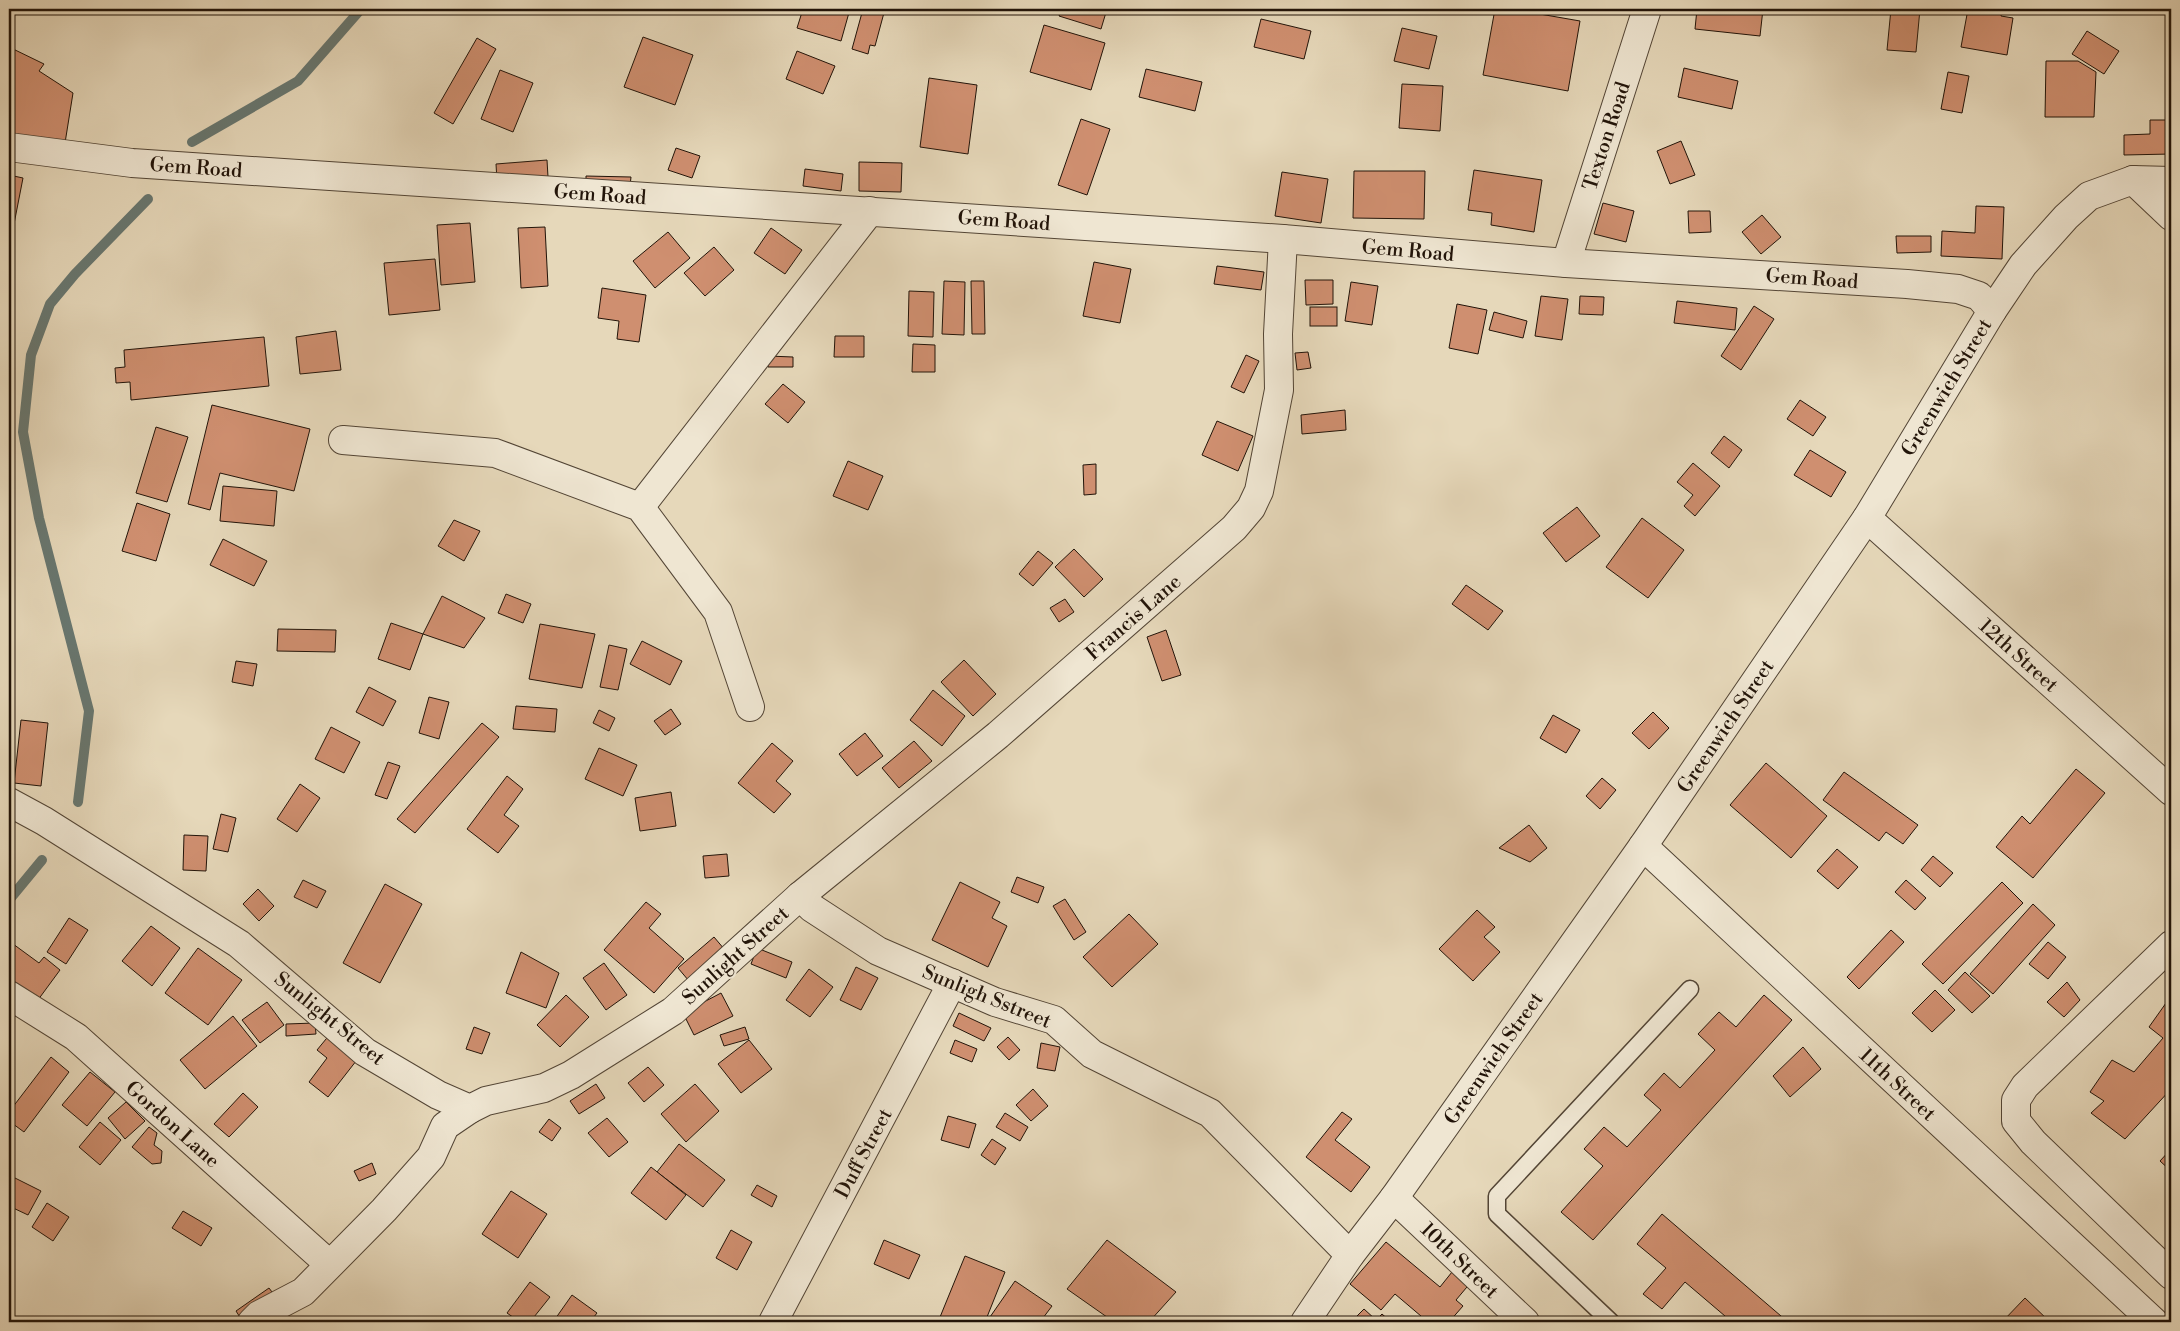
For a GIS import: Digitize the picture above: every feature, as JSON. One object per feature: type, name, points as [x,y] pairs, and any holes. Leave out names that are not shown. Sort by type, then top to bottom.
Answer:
[{"type":"street","name":"Texton Road","points":[[1566,263],[1647,9]]},
{"type":"street","name":"Gem Road","points":[[9,147],[132,163],[1284,239],[1566,263],[1802,277],[1958,289],[1979,296],[1992,311]]},
{"type":"street","points":[[2133,180],[2171,216]]},
{"type":"street","name":"Greenwich Street","points":[[1305,1322],[1350,1255],[1394,1198],[1643,846],[1867,518],[1992,311],[2023,264],[2066,217],[2089,196],[2133,180],[2171,181]]},
{"type":"street","points":[[640,507],[870,212]]},
{"type":"street","name":"Francis Lane","points":[[800,896],[998,735],[1234,528],[1252,508],[1259,491],[1279,390],[1278,334],[1284,239]]},
{"type":"street","points":[[343,440],[495,453],[640,507],[718,612],[750,707]]},
{"type":"street","name":"12th Street","points":[[1867,518],[2171,791]]},
{"type":"street","name":"Sunlight Street","points":[[9,802],[44,821],[239,944],[365,1052],[438,1095],[470,1109],[486,1100],[544,1088],[613,1049],[673,1010],[800,896]]},
{"type":"street","name":"11th Street","points":[[1643,846],[2154,1322]]},
{"type":"street","name":"Sunligh Sstreet","points":[[800,896],[812,908],[878,951],[995,1002],[1054,1020],[1092,1054],[1210,1113],[1350,1255]]},
{"type":"street","points":[[2171,945],[2025,1086],[2016,1100],[2016,1121],[2033,1142],[2171,1275]]},
{"type":"street","name":"Duff Street","points":[[773,1322],[952,983]]},
{"type":"street","name":"Gordon Lane","points":[[9,994],[76,1036],[329,1264]]},
{"type":"street","points":[[252,1322],[259,1315],[303,1292],[384,1210],[431,1157],[445,1126],[470,1109]]},
{"type":"street","name":"10th Street","points":[[1394,1198],[1525,1322]]},
{"type":"lane","points":[[1611,1322],[1497,1214],[1497,1196],[1690,989]]},
{"type":"building","points":[[803,9],[850,9],[841,41],[797,28]]},
{"type":"building","points":[[863,9],[885,9],[875,46],[870,45],[868,54],[852,49]]},
{"type":"building","points":[[1062,9],[1107,9],[1101,29],[1059,16]]},
{"type":"building","points":[[1495,9],[1511,9],[1580,21],[1568,91],[1483,75]]},
{"type":"building","points":[[1697,9],[1763,9],[1760,36],[1695,29]]},
{"type":"building","points":[[1891,9],[1920,9],[1916,52],[1887,50]]},
{"type":"building","points":[[1968,9],[2002,9],[2001,16],[2013,18],[2007,55],[1961,47]]},
{"type":"building","points":[[1261,19],[1311,31],[1304,59],[1254,47]]},
{"type":"building","points":[[1044,25],[1105,43],[1091,90],[1030,72]]},
{"type":"building","points":[[1402,28],[1437,36],[1429,69],[1394,61]]},
{"type":"building","points":[[2087,31],[2119,51],[2104,74],[2072,54]]},
{"type":"building","points":[[643,37],[693,55],[675,105],[624,87]]},
{"type":"building","points":[[477,38],[496,49],[453,124],[434,113]]},
{"type":"building","points":[[9,47],[44,64],[39,71],[73,93],[65,143],[9,133]]},
{"type":"building","points":[[797,51],[835,66],[823,94],[786,79]]},
{"type":"building","points":[[2046,61],[2078,61],[2096,72],[2094,117],[2045,117]]},
{"type":"building","points":[[1684,68],[1738,81],[1732,109],[1678,97]]},
{"type":"building","points":[[1146,69],[1202,82],[1195,111],[1139,97]]},
{"type":"building","points":[[500,70],[533,83],[513,132],[481,119]]},
{"type":"building","points":[[1948,72],[1969,76],[1962,113],[1941,109]]},
{"type":"building","points":[[929,78],[977,85],[968,154],[920,147]]},
{"type":"building","points":[[1402,84],[1443,86],[1440,131],[1399,128]]},
{"type":"building","points":[[1081,119],[1110,129],[1087,195],[1058,185]]},
{"type":"building","points":[[2150,120],[2170,120],[2171,154],[2124,155],[2124,135],[2150,134]]},
{"type":"building","points":[[1681,141],[1695,175],[1670,184],[1657,151]]},
{"type":"building","points":[[676,148],[700,156],[692,178],[668,170]]},
{"type":"building","points":[[547,160],[548,177],[497,181],[496,164]]},
{"type":"building","points":[[859,162],[902,163],[901,192],[859,191]]},
{"type":"building","points":[[805,169],[843,174],[841,191],[803,186]]},
{"type":"building","points":[[1474,170],[1542,180],[1534,232],[1491,225],[1492,213],[1468,210]]},
{"type":"building","points":[[1354,171],[1425,171],[1424,219],[1353,218]]},
{"type":"building","points":[[1282,172],[1328,179],[1321,223],[1275,216]]},
{"type":"building","points":[[9,175],[23,178],[14,224],[9,223]]},
{"type":"building","points":[[586,176],[631,177],[630,186],[586,185]]},
{"type":"building","points":[[1603,203],[1634,211],[1626,242],[1594,234]]},
{"type":"building","points":[[1976,206],[2004,207],[2002,259],[1941,256],[1942,231],[1975,233]]},
{"type":"building","points":[[1688,211],[1710,211],[1711,232],[1689,233]]},
{"type":"building","points":[[1762,215],[1781,237],[1761,254],[1742,232]]},
{"type":"building","points":[[470,223],[475,282],[441,285],[437,225]]},
{"type":"building","points":[[545,227],[548,286],[521,288],[518,228]]},
{"type":"building","points":[[771,228],[802,250],[785,274],[754,253]]},
{"type":"building","points":[[668,232],[690,258],[655,288],[633,261]]},
{"type":"building","points":[[1896,236],[1931,236],[1931,252],[1897,253]]},
{"type":"building","points":[[714,247],[734,270],[705,296],[684,273]]},
{"type":"building","points":[[435,259],[440,310],[389,315],[384,263]]},
{"type":"building","points":[[1094,262],[1131,269],[1120,323],[1083,316]]},
{"type":"building","points":[[1217,266],[1264,272],[1261,290],[1214,284]]},
{"type":"building","points":[[1305,280],[1333,280],[1333,304],[1306,305]]},
{"type":"building","points":[[944,281],[965,282],[964,335],[942,334]]},
{"type":"building","points":[[971,281],[984,281],[985,334],[972,334]]},
{"type":"building","points":[[1351,282],[1378,286],[1372,325],[1345,321]]},
{"type":"building","points":[[602,288],[646,295],[639,342],[617,339],[619,321],[598,318]]},
{"type":"building","points":[[909,291],[934,292],[933,337],[908,336]]},
{"type":"building","points":[[1541,296],[1568,299],[1562,340],[1535,336]]},
{"type":"building","points":[[1580,296],[1604,297],[1603,315],[1579,314]]},
{"type":"building","points":[[1677,301],[1737,308],[1735,330],[1674,323]]},
{"type":"building","points":[[1457,304],[1487,310],[1478,354],[1449,348]]},
{"type":"building","points":[[1754,306],[1774,319],[1741,370],[1721,356]]},
{"type":"building","points":[[1310,307],[1337,307],[1337,326],[1310,326]]},
{"type":"building","points":[[1494,312],[1527,321],[1523,338],[1489,330]]},
{"type":"building","points":[[336,331],[341,370],[300,374],[296,337]]},
{"type":"building","points":[[835,336],[864,336],[864,357],[834,357]]},
{"type":"building","points":[[264,337],[269,386],[131,400],[130,382],[116,383],[115,368],[125,367],[124,350]]},
{"type":"building","points":[[913,344],[935,345],[935,372],[912,372]]},
{"type":"building","points":[[1308,352],[1311,368],[1297,370],[1295,353]]},
{"type":"building","points":[[1246,355],[1259,361],[1244,393],[1231,387]]},
{"type":"building","points":[[768,356],[793,357],[793,367],[768,367]]},
{"type":"building","points":[[783,384],[805,402],[788,423],[765,404]]},
{"type":"building","points":[[1800,400],[1826,417],[1813,436],[1787,419]]},
{"type":"building","points":[[212,405],[310,429],[294,491],[220,473],[210,510],[188,504]]},
{"type":"building","points":[[1345,410],[1346,430],[1302,434],[1301,415]]},
{"type":"building","points":[[1217,421],[1253,436],[1238,471],[1202,455]]},
{"type":"building","points":[[156,427],[188,437],[167,502],[136,493]]},
{"type":"building","points":[[1724,436],[1742,450],[1729,468],[1711,453]]},
{"type":"building","points":[[1810,450],[1846,472],[1831,497],[1794,475]]},
{"type":"building","points":[[848,461],[883,476],[868,510],[833,496]]},
{"type":"building","points":[[1693,463],[1720,486],[1695,516],[1684,506],[1693,495],[1677,482]]},
{"type":"building","points":[[1096,464],[1096,494],[1084,495],[1083,465]]},
{"type":"building","points":[[223,486],[277,491],[274,526],[220,521]]},
{"type":"building","points":[[137,503],[170,514],[156,561],[122,551]]},
{"type":"building","points":[[1577,507],[1600,536],[1566,562],[1543,533]]},
{"type":"building","points":[[1642,518],[1684,550],[1648,598],[1606,567]]},
{"type":"building","points":[[454,520],[480,531],[464,561],[438,546]]},
{"type":"building","points":[[223,539],[267,561],[254,586],[210,565]]},
{"type":"building","points":[[1074,549],[1103,579],[1084,597],[1055,567]]},
{"type":"building","points":[[1038,551],[1053,563],[1033,586],[1019,574]]},
{"type":"building","points":[[1466,585],[1503,611],[1488,630],[1452,604]]},
{"type":"building","points":[[506,594],[531,604],[523,623],[498,613]]},
{"type":"building","points":[[442,596],[485,618],[464,648],[423,634]]},
{"type":"building","points":[[1065,599],[1074,612],[1059,622],[1050,608]]},
{"type":"building","points":[[391,623],[423,634],[410,670],[378,659]]},
{"type":"building","points":[[540,624],[595,634],[582,688],[529,679]]},
{"type":"building","points":[[278,629],[336,630],[335,652],[277,651]]},
{"type":"building","points":[[1166,630],[1181,675],[1162,681],[1147,637]]},
{"type":"building","points":[[642,641],[682,661],[670,685],[630,664]]},
{"type":"building","points":[[609,645],[627,649],[618,690],[600,687]]},
{"type":"building","points":[[964,660],[996,694],[973,716],[941,682]]},
{"type":"building","points":[[236,661],[257,664],[253,686],[232,682]]},
{"type":"building","points":[[369,687],[396,701],[383,726],[356,712]]},
{"type":"building","points":[[933,690],[965,716],[942,746],[910,720]]},
{"type":"building","points":[[429,697],[449,702],[439,739],[419,733]]},
{"type":"building","points":[[516,706],[557,709],[555,732],[513,729]]},
{"type":"building","points":[[671,709],[681,724],[665,735],[654,721]]},
{"type":"building","points":[[599,710],[615,718],[609,731],[593,723]]},
{"type":"building","points":[[1653,712],[1669,728],[1649,749],[1632,733]]},
{"type":"building","points":[[1553,715],[1580,730],[1566,753],[1540,738]]},
{"type":"building","points":[[21,720],[48,723],[41,786],[14,783]]},
{"type":"building","points":[[482,723],[499,737],[415,833],[397,819]]},
{"type":"building","points":[[331,727],[360,742],[344,773],[315,759]]},
{"type":"building","points":[[865,733],[883,756],[857,776],[839,754]]},
{"type":"building","points":[[914,741],[932,761],[899,788],[882,768]]},
{"type":"building","points":[[772,743],[793,761],[776,781],[791,794],[774,813],[738,783]]},
{"type":"building","points":[[599,748],[637,765],[623,796],[585,779]]},
{"type":"building","points":[[388,762],[400,766],[387,799],[375,795]]},
{"type":"building","points":[[1766,763],[1827,816],[1791,858],[1730,805]]},
{"type":"building","points":[[2076,769],[2105,793],[2033,878],[1996,847],[2022,816],[2030,824]]},
{"type":"building","points":[[1844,772],[1918,825],[1903,844],[1886,832],[1879,841],[1823,800]]},
{"type":"building","points":[[507,776],[523,789],[504,815],[519,826],[498,853],[467,829]]},
{"type":"building","points":[[1602,778],[1616,790],[1600,809],[1586,796]]},
{"type":"building","points":[[300,784],[320,798],[297,832],[277,819]]},
{"type":"building","points":[[671,792],[676,826],[640,831],[635,798]]},
{"type":"building","points":[[221,814],[236,818],[228,852],[213,849]]},
{"type":"building","points":[[1529,825],[1547,848],[1530,862],[1499,848]]},
{"type":"building","points":[[184,835],[208,836],[206,871],[183,870]]},
{"type":"building","points":[[1837,849],[1858,867],[1838,889],[1817,871]]},
{"type":"building","points":[[727,854],[729,876],[705,878],[703,856]]},
{"type":"building","points":[[1933,856],[1953,873],[1940,887],[1921,870]]},
{"type":"building","points":[[1017,877],[1044,887],[1038,903],[1011,892]]},
{"type":"building","points":[[303,880],[326,891],[317,908],[294,897]]},
{"type":"building","points":[[1906,880],[1926,898],[1915,910],[1895,892]]},
{"type":"building","points":[[960,882],[1000,902],[992,918],[1007,926],[988,967],[932,940]]},
{"type":"building","points":[[2002,882],[2023,903],[1943,984],[1922,964]]},
{"type":"building","points":[[385,884],[422,904],[380,983],[343,963]]},
{"type":"building","points":[[258,889],[274,906],[259,921],[243,904]]},
{"type":"building","points":[[1065,899],[1086,932],[1074,940],[1053,906]]},
{"type":"building","points":[[646,902],[661,914],[649,928],[684,959],[654,993],[604,950]]},
{"type":"building","points":[[2033,904],[2055,925],[1993,994],[1970,974]]},
{"type":"building","points":[[1477,910],[1495,927],[1484,937],[1500,952],[1473,981],[1439,949]]},
{"type":"building","points":[[1129,914],[1158,944],[1112,987],[1083,957]]},
{"type":"building","points":[[69,918],[88,930],[66,964],[47,952]]},
{"type":"building","points":[[151,926],[180,948],[152,986],[122,961]]},
{"type":"building","points":[[1891,930],[1904,942],[1859,989],[1847,977]]},
{"type":"building","points":[[714,937],[730,956],[694,987],[678,968]]},
{"type":"building","points":[[9,941],[39,963],[44,957],[60,970],[35,1004],[9,985]]},
{"type":"building","points":[[2048,942],[2066,957],[2048,979],[2029,964]]},
{"type":"building","points":[[198,948],[242,980],[208,1025],[165,993]]},
{"type":"building","points":[[757,948],[792,962],[786,978],[751,964]]},
{"type":"building","points":[[521,952],[559,973],[546,1008],[506,993]]},
{"type":"building","points":[[604,963],[627,995],[606,1010],[583,978]]},
{"type":"building","points":[[856,967],[878,978],[861,1010],[840,1000]]},
{"type":"building","points":[[809,969],[833,987],[810,1017],[786,1000]]},
{"type":"building","points":[[1965,972],[1990,996],[1972,1013],[1948,990]]},
{"type":"building","points":[[2067,982],[2080,1000],[2064,1017],[2047,1002]]},
{"type":"building","points":[[1935,990],[1955,1010],[1932,1032],[1912,1013]]},
{"type":"building","points":[[721,993],[733,1016],[694,1035],[683,1013]]},
{"type":"building","points":[[566,995],[589,1017],[560,1047],[537,1025]]},
{"type":"building","points":[[1764,995],[1792,1020],[1593,1240],[1561,1212],[1603,1166],[1584,1149],[1604,1127],[1627,1147],[1661,1110],[1644,1095],[1664,1073],[1680,1088],[1715,1050],[1698,1034],[1719,1012],[1736,1027]]},
{"type":"building","points":[[2171,996],[2171,1089],[2125,1139],[2091,1113],[2104,1101],[2090,1092],[2112,1060],[2134,1072],[2163,1038],[2149,1027]]},
{"type":"building","points":[[267,1002],[284,1025],[260,1043],[242,1020]]},
{"type":"building","points":[[959,1013],[991,1028],[984,1041],[953,1026]]},
{"type":"building","points":[[233,1016],[257,1046],[205,1089],[180,1060]]},
{"type":"building","points":[[315,1023],[316,1034],[286,1036],[286,1024]]},
{"type":"building","points":[[474,1027],[490,1033],[482,1054],[466,1049]]},
{"type":"building","points":[[745,1027],[749,1039],[724,1046],[720,1035]]},
{"type":"building","points":[[331,1033],[360,1056],[328,1097],[309,1082],[327,1058],[317,1050]]},
{"type":"building","points":[[1008,1037],[1020,1050],[1009,1060],[997,1047]]},
{"type":"building","points":[[749,1040],[772,1069],[741,1093],[718,1064]]},
{"type":"building","points":[[955,1040],[977,1049],[972,1062],[950,1053]]},
{"type":"building","points":[[1041,1043],[1060,1047],[1055,1071],[1037,1068]]},
{"type":"building","points":[[1803,1047],[1821,1069],[1790,1097],[1773,1076]]},
{"type":"building","points":[[51,1057],[69,1072],[24,1132],[9,1121],[9,1112]]},
{"type":"building","points":[[648,1067],[664,1085],[644,1102],[628,1083]]},
{"type":"building","points":[[90,1072],[115,1092],[87,1126],[62,1105]]},
{"type":"building","points":[[596,1084],[605,1098],[579,1114],[570,1101]]},
{"type":"building","points":[[695,1084],[719,1111],[686,1142],[661,1114]]},
{"type":"building","points":[[1033,1089],[1048,1106],[1031,1121],[1016,1105]]},
{"type":"building","points":[[243,1093],[258,1107],[229,1137],[214,1124]]},
{"type":"building","points":[[126,1102],[145,1121],[125,1139],[108,1118]]},
{"type":"building","points":[[1342,1112],[1352,1119],[1335,1140],[1370,1167],[1351,1192],[1306,1157]]},
{"type":"building","points":[[1005,1113],[1028,1127],[1020,1141],[996,1127]]},
{"type":"building","points":[[948,1116],[976,1124],[969,1148],[941,1140]]},
{"type":"building","points":[[607,1118],[628,1142],[609,1157],[588,1133]]},
{"type":"building","points":[[549,1119],[561,1128],[552,1141],[539,1132]]},
{"type":"building","points":[[100,1122],[121,1140],[100,1165],[79,1147]]},
{"type":"building","points":[[149,1127],[157,1133],[154,1145],[162,1151],[161,1163],[152,1164],[132,1147]]},
{"type":"building","points":[[992,1139],[1006,1148],[995,1165],[981,1155]]},
{"type":"building","points":[[679,1144],[725,1180],[703,1207],[657,1172]]},
{"type":"building","points":[[2171,1149],[2171,1171],[2160,1161]]},
{"type":"building","points":[[372,1163],[376,1174],[359,1181],[354,1171]]},
{"type":"building","points":[[651,1167],[686,1195],[666,1220],[631,1193]]},
{"type":"building","points":[[11,1176],[41,1191],[28,1215],[9,1206],[9,1181]]},
{"type":"building","points":[[757,1185],[777,1196],[772,1207],[751,1195]]},
{"type":"building","points":[[511,1191],[547,1214],[518,1258],[482,1234]]},
{"type":"building","points":[[47,1203],[69,1217],[53,1241],[32,1227]]},
{"type":"building","points":[[183,1211],[212,1228],[201,1246],[172,1228]]},
{"type":"building","points":[[1662,1214],[1788,1322],[1732,1322],[1685,1282],[1662,1309],[1643,1294],[1666,1268],[1637,1244]]},
{"type":"building","points":[[731,1230],[752,1242],[737,1270],[716,1258]]},
{"type":"building","points":[[884,1240],[920,1255],[909,1279],[874,1264]]},
{"type":"building","points":[[1107,1240],[1176,1292],[1149,1322],[1114,1322],[1067,1289]]},
{"type":"building","points":[[1386,1242],[1440,1287],[1456,1267],[1472,1281],[1456,1300],[1463,1306],[1449,1322],[1428,1322],[1395,1294],[1381,1310],[1350,1284]]},
{"type":"building","points":[[965,1256],[1005,1272],[985,1322],[938,1322]]},
{"type":"building","points":[[1015,1281],[1052,1306],[1040,1322],[998,1322],[990,1317]]},
{"type":"building","points":[[530,1282],[550,1297],[530,1322],[520,1322],[507,1313]]},
{"type":"building","points":[[269,1288],[278,1300],[243,1322],[236,1311]]},
{"type":"building","points":[[572,1295],[597,1313],[590,1322],[553,1322]]},
{"type":"building","points":[[2025,1298],[2050,1322],[2002,1322]]},
{"type":"building","points":[[1364,1309],[1376,1320],[1382,1314],[1391,1322],[1351,1322]]},
{"type":"waterway","points":[[192,142],[298,81],[361,9]]},
{"type":"waterway","points":[[78,802],[89,711],[39,518],[23,432],[31,355],[50,304],[75,274],[148,199]]},
{"type":"waterway","points":[[9,900],[42,860]]}]
